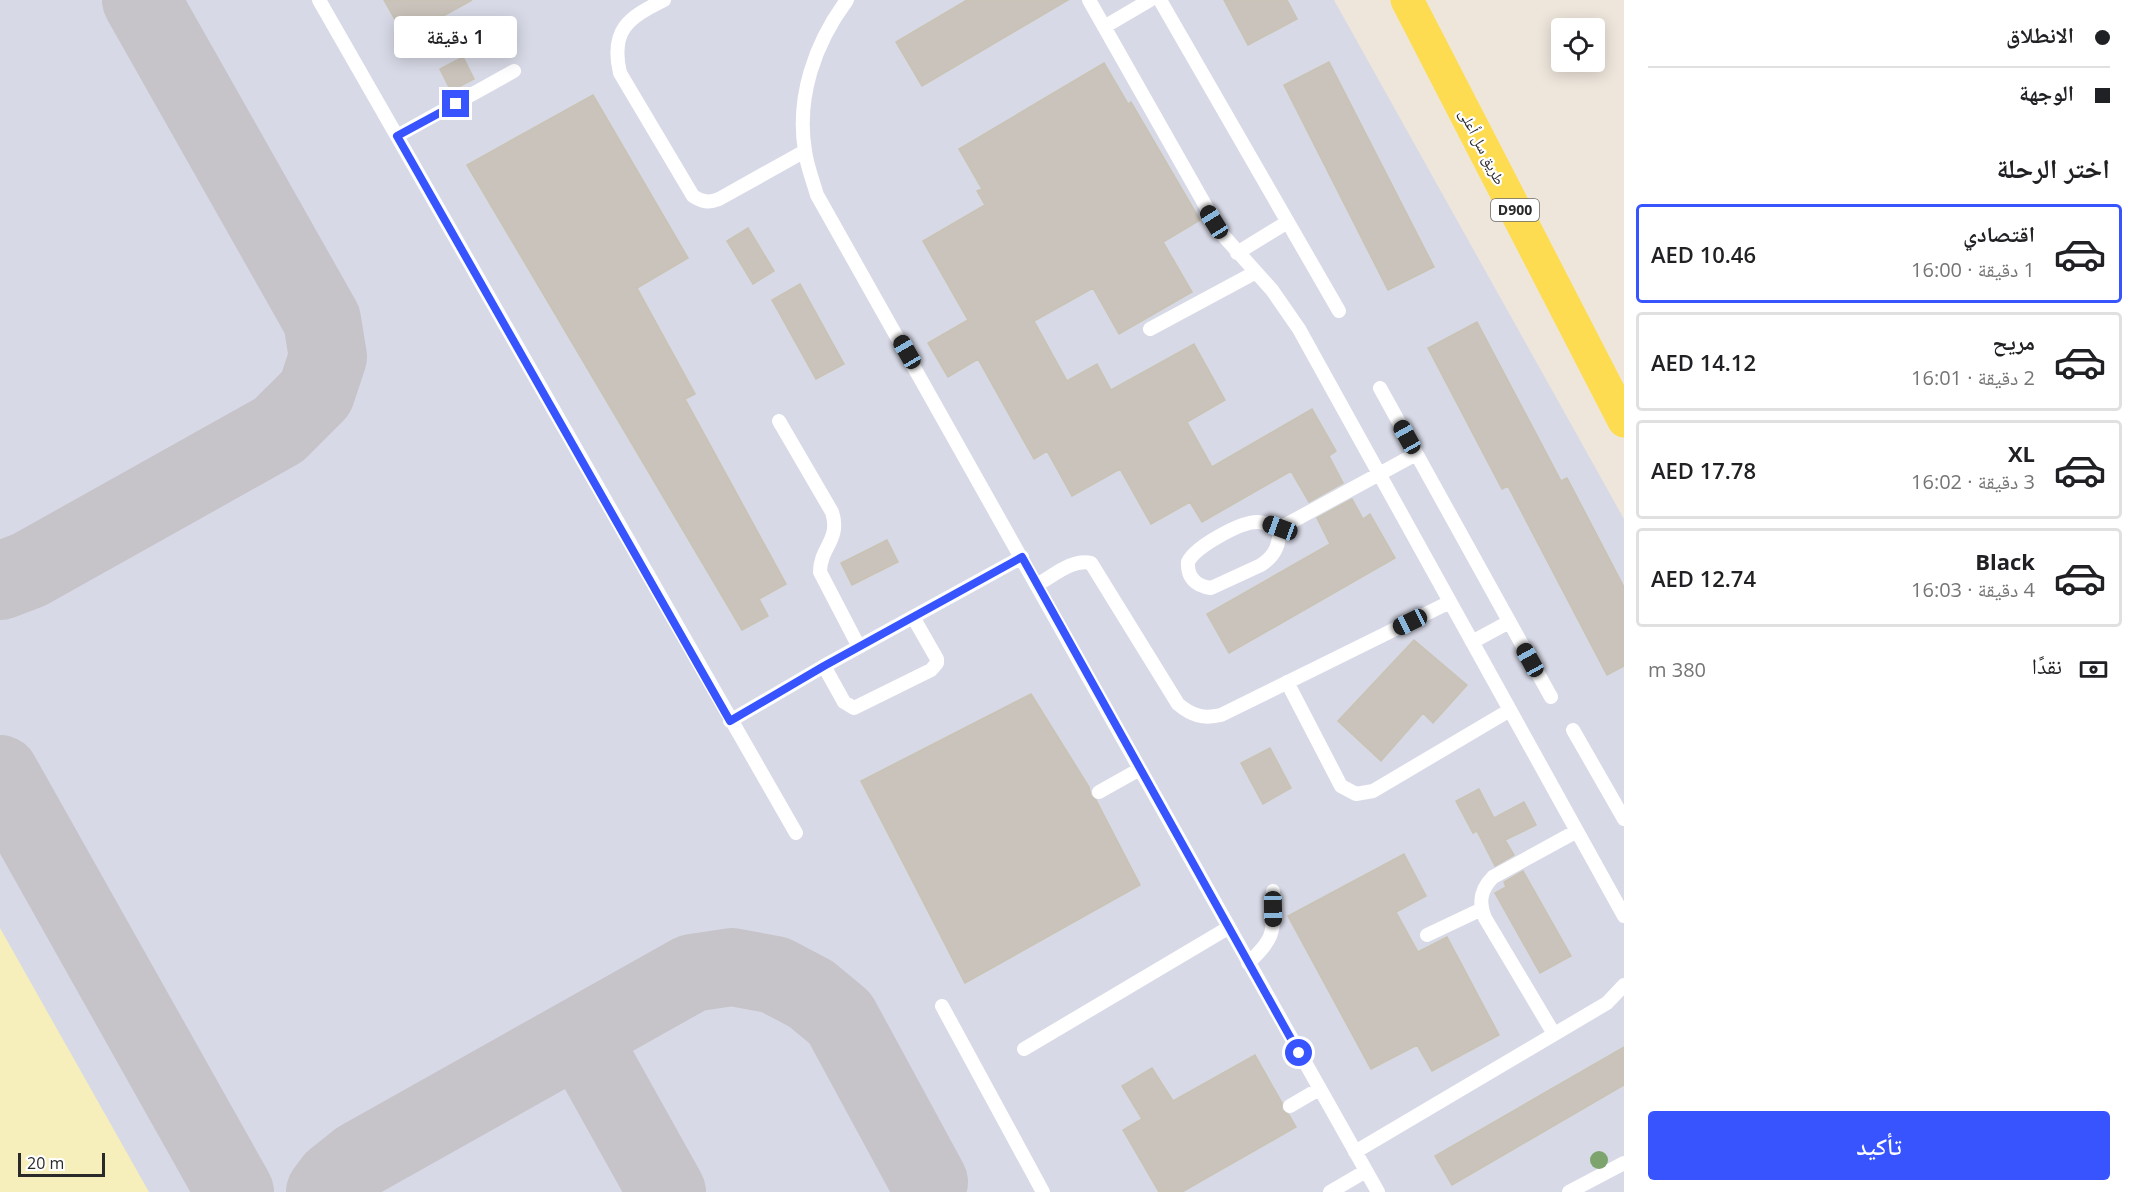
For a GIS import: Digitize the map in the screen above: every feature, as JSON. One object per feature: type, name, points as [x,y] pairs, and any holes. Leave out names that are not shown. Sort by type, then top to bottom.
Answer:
[{"type":"main road","name":"طريق سل أعلى","points":[[1407,0],[1624,421]]},
{"type":"lane","points":[[319,0],[796,833]]},
{"type":"lane","points":[[664,0],[630,20],[619,35],[616,54],[620,73],[693,196],[701,201],[710,202],[719,199],[805,151]]},
{"type":"lane","points":[[845,0],[824,35],[809,71],[803,111],[805,151],[817,195],[1038,584],[1228,928],[1378,1192]]},
{"type":"lane","points":[[1089,0],[1207,211],[1237,254],[1272,290],[1299,329],[1624,916]]},
{"type":"lane","points":[[1104,27],[1150,0]]},
{"type":"lane","points":[[1160,0],[1286,223],[1339,311]]},
{"type":"lane","points":[[397,136],[514,71]]},
{"type":"lane","points":[[1237,254],[1286,223]]},
{"type":"lane","points":[[1150,329],[1256,272]]},
{"type":"lane","points":[[1380,388],[1551,697]]},
{"type":"lane","points":[[779,421],[832,512],[836,523],[835,533],[820,561],[820,572],[859,647]]},
{"type":"lane","points":[[1280,528],[1278,546],[1268,560],[1261,565],[1211,588],[1195,584],[1190,577],[1188,561],[1198,548],[1250,523],[1266,523],[1280,528],[1416,454]]},
{"type":"lane","points":[[730,721],[824,666],[1022,557]]},
{"type":"lane","points":[[1038,584],[1076,563],[1083,561],[1091,563],[1178,705],[1198,716],[1210,718],[1221,715],[1450,602]]},
{"type":"lane","points":[[824,666],[844,702],[854,708],[931,669],[937,663],[937,659],[913,617]]},
{"type":"lane","points":[[1473,642],[1509,622]]},
{"type":"lane","points":[[1287,682],[1336,778],[1348,791],[1356,794],[1373,791],[1510,710]]},
{"type":"lane","points":[[1573,730],[1624,819]]},
{"type":"lane","points":[[1099,792],[1140,769]]},
{"type":"lane","points":[[1554,1034],[1482,909],[1482,891],[1494,877],[1577,831]]},
{"type":"lane","points":[[1248,963],[1267,945],[1272,933],[1273,891]]},
{"type":"lane","points":[[1427,935],[1482,909]]},
{"type":"lane","points":[[1024,1048],[1228,928]]},
{"type":"lane","points":[[1355,1152],[1607,1002],[1624,985]]},
{"type":"lane","points":[[942,1006],[1043,1192]]},
{"type":"lane","points":[[1290,1106],[1319,1089]]},
{"type":"lane","points":[[1569,1192],[1624,1163]]},
{"type":"lane","points":[[1330,1192],[1366,1171]]},
{"type":"shaded area","points":[[0,0],[1334,0],[1624,519],[1624,1192],[0,1192]]},
{"type":"sand","points":[[0,928],[149,1192],[0,1192]]},
{"type":"building","points":[[384,0],[472,0],[405,37]]},
{"type":"building","points":[[967,0],[1068,0],[922,86],[896,42]]},
{"type":"building","points":[[1224,0],[1287,0],[1297,19],[1248,45]]},
{"type":"building","points":[[463,57],[474,79],[451,91],[440,69]]},
{"type":"building","points":[[1329,62],[1434,267],[1388,290],[1284,85]]},
{"type":"building","points":[[1104,63],[1128,104],[1131,102],[1200,220],[1163,242],[1192,292],[1119,334],[1093,288],[1034,321],[1067,381],[1097,364],[1111,390],[1194,344],[1225,400],[1187,422],[1212,467],[1312,409],[1336,451],[1329,456],[1343,483],[1309,502],[1291,471],[1202,522],[1190,502],[1151,524],[1120,469],[1072,496],[1047,451],[1034,459],[978,359],[948,377],[928,343],[968,320],[923,241],[985,205],[977,191],[982,189],[959,149]]},
{"type":"building","points":[[593,95],[688,258],[637,288],[695,394],[685,399],[786,584],[759,599],[768,616],[742,630],[467,165]]},
{"type":"building","points":[[748,228],[774,271],[753,284],[727,241]]},
{"type":"building","points":[[800,284],[844,364],[816,379],[772,300]]},
{"type":"building","points":[[1477,322],[1561,481],[1567,478],[1624,587],[1624,666],[1607,675],[1508,486],[1502,489],[1428,348]]},
{"type":"building","points":[[1352,499],[1363,519],[1370,514],[1395,558],[1229,653],[1207,614],[1330,544],[1317,518]]},
{"type":"building","points":[[887,540],[898,562],[852,585],[841,563]]},
{"type":"building","points":[[1414,640],[1467,685],[1433,723],[1423,713],[1381,761],[1338,721]]},
{"type":"building","points":[[1031,694],[1089,787],[1091,796],[1096,800],[1140,885],[965,983],[861,781]]},
{"type":"building","points":[[1270,748],[1291,788],[1263,804],[1241,763]]},
{"type":"building","points":[[1479,789],[1494,818],[1524,802],[1536,825],[1505,840],[1514,855],[1495,866],[1477,831],[1473,833],[1456,801]]},
{"type":"building","points":[[1404,854],[1426,896],[1396,912],[1418,952],[1447,937],[1499,1035],[1432,1071],[1417,1045],[1371,1069],[1288,916]]},
{"type":"building","points":[[1523,871],[1571,956],[1540,973],[1495,893],[1506,887],[1504,882]]},
{"type":"building","points":[[1624,1047],[1624,1085],[1452,1185],[1435,1156]]},
{"type":"building","points":[[1255,1055],[1282,1103],[1282,1110],[1289,1115],[1296,1127],[1182,1192],[1159,1192],[1123,1130],[1142,1119],[1122,1086],[1152,1068],[1173,1101]]},
{"type":"taxiway","points":[[0,581],[29,570],[279,430],[316,393],[328,357],[322,320],[141,0]]},
{"type":"taxiway","points":[[0,774],[235,1192]]},
{"type":"taxiway","points":[[325,1192],[334,1180],[359,1160],[692,973],[732,967],[775,975],[811,994],[840,1018],[929,1182]]},
{"type":"taxiway","points":[[580,1036],[667,1192]]},
{"type":"route","points":[[456,104],[397,136],[730,721],[824,666],[1022,557],[1299,1053]]}]
